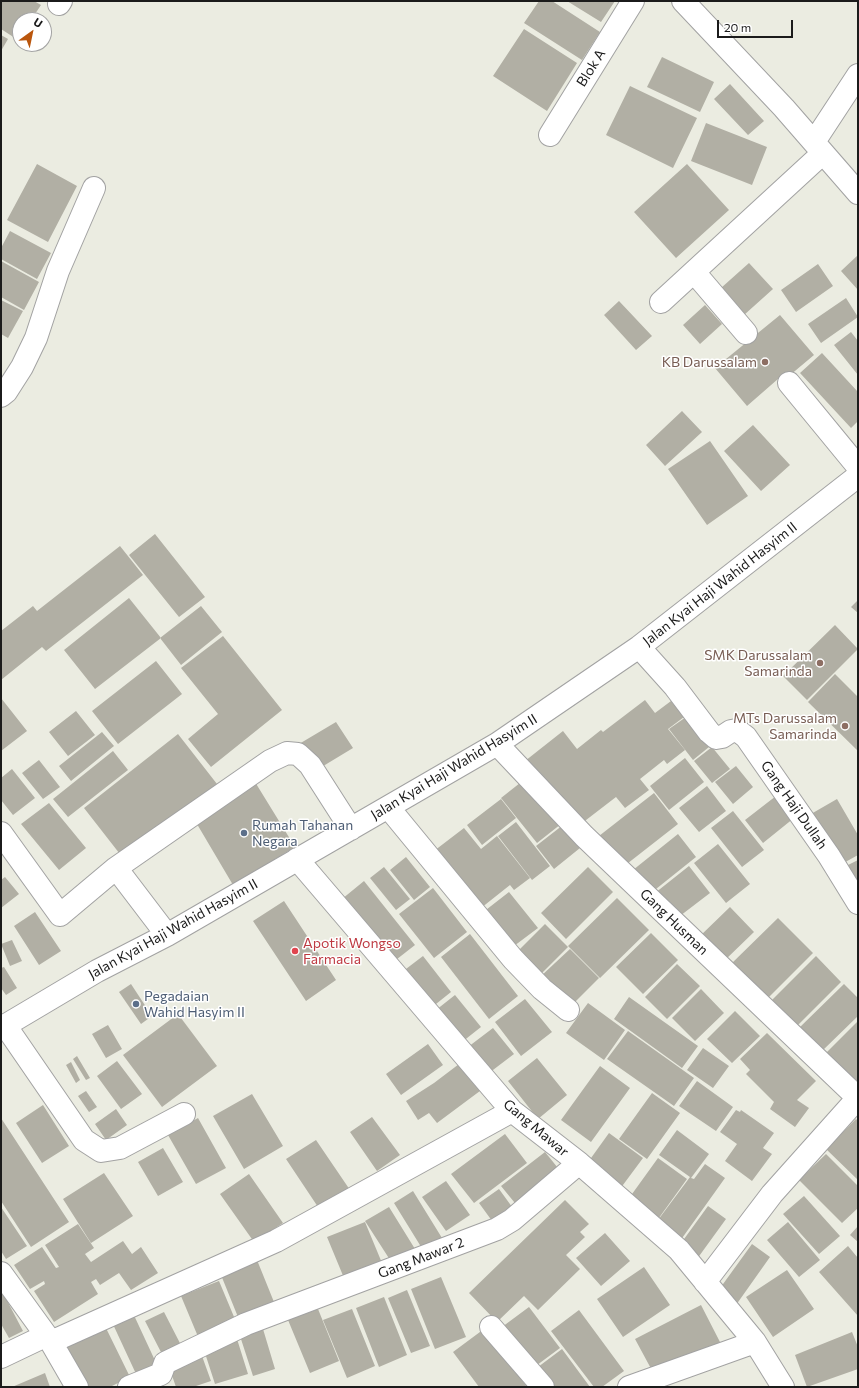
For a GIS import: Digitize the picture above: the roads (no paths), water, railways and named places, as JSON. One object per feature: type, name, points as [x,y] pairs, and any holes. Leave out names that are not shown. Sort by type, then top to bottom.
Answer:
[{"type":"street","name":"Blok A","points":[[550,135],[633,1]]},
{"type":"street","points":[[683,1],[784,108],[858,193]]},
{"type":"street","points":[[662,302],[819,148],[858,75]]},
{"type":"street","points":[[1,396],[6,392],[22,367],[36,338],[58,271],[94,188]]},
{"type":"street","points":[[694,272],[746,333]]},
{"type":"street","points":[[789,383],[858,467]]},
{"type":"street","name":"Jalan Kyai Haji Wahid Hasyim II","points":[[3,1027],[97,972],[167,935],[497,744],[639,647],[858,476]]},
{"type":"street","name":"Gang Haji Dullah","points":[[639,647],[675,687],[709,732],[716,738],[722,737],[731,731],[737,730],[746,737],[829,856],[858,904]]},
{"type":"street","name":"Gang Husman","points":[[497,744],[590,841],[856,1095],[856,1100],[772,1194],[705,1282]]},
{"type":"street","points":[[1,833],[60,915],[116,868],[270,761],[287,753],[298,754],[310,765],[351,829]]},
{"type":"street","points":[[388,807],[513,959],[542,989],[568,1010]]},
{"type":"street","name":"Gang Mawar","points":[[297,859],[512,1111],[579,1163],[679,1250],[756,1342],[783,1387]]},
{"type":"street","points":[[116,868],[167,935]]},
{"type":"street","points":[[3,1027],[84,1140],[101,1151],[120,1148],[184,1114]]},
{"type":"street","points":[[1,1357],[48,1339],[276,1241],[512,1111]]},
{"type":"street","name":"Gang Mawar 2","points":[[129,1387],[161,1374],[165,1363],[246,1324],[498,1229],[512,1220],[579,1163]]},
{"type":"street","points":[[1,1273],[48,1339],[77,1387]]},
{"type":"street","points":[[491,1327],[543,1387]]},
{"type":"street","points":[[629,1387],[756,1342]]},
{"type":"place","name":"KB Darussalam","points":[[765,362]]},
{"type":"place","name":"SMK Darussalam Samarinda","points":[[820,663]]},
{"type":"place","name":"MTs Darussalam Samarinda","points":[[845,726]]},
{"type":"place","name":"Rumah Tahanan Negara","points":[[244,833]]},
{"type":"place","name":"Apotik Wongso Farmacia","points":[[295,951]]},
{"type":"place","name":"Pegadaian Wahid Hasyim II","points":[[136,1004]]}]
